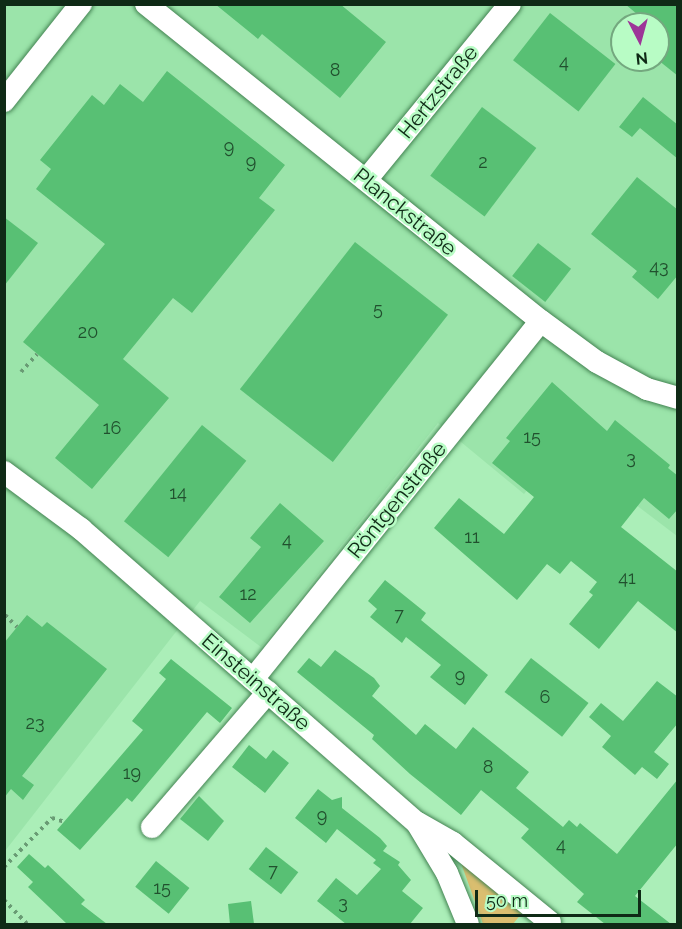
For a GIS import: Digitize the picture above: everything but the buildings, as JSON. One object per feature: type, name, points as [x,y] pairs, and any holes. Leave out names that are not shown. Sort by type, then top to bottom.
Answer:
[{"type":"street","points":[[4,101],[81,4]]},
{"type":"street","name":"Planckstraße","points":[[146,4],[541,321],[597,362],[647,389],[678,398]]},
{"type":"street","name":"Hertzstraße","points":[[366,180],[510,4]]},
{"type":"street","name":"Röntgenstraße","points":[[152,827],[541,321]]},
{"type":"street","name":"Einsteinstraße","points":[[4,472],[81,529],[417,823],[447,873],[468,924]]},
{"type":"street","points":[[417,823],[453,843],[550,922]]},
{"type":"path","points":[[21,372],[38,354]]},
{"type":"path","points":[[5,615],[17,627]]},
{"type":"path","points":[[4,867],[52,819],[64,822]]},
{"type":"path","points":[[4,900],[27,924]]},
{"type":"shaded area","points":[[5,5],[677,5],[677,536],[561,448],[524,494],[438,423],[261,647],[200,601],[5,851]]},
{"type":"shaded area","points":[[461,863],[522,913],[513,924],[483,924]]}]
